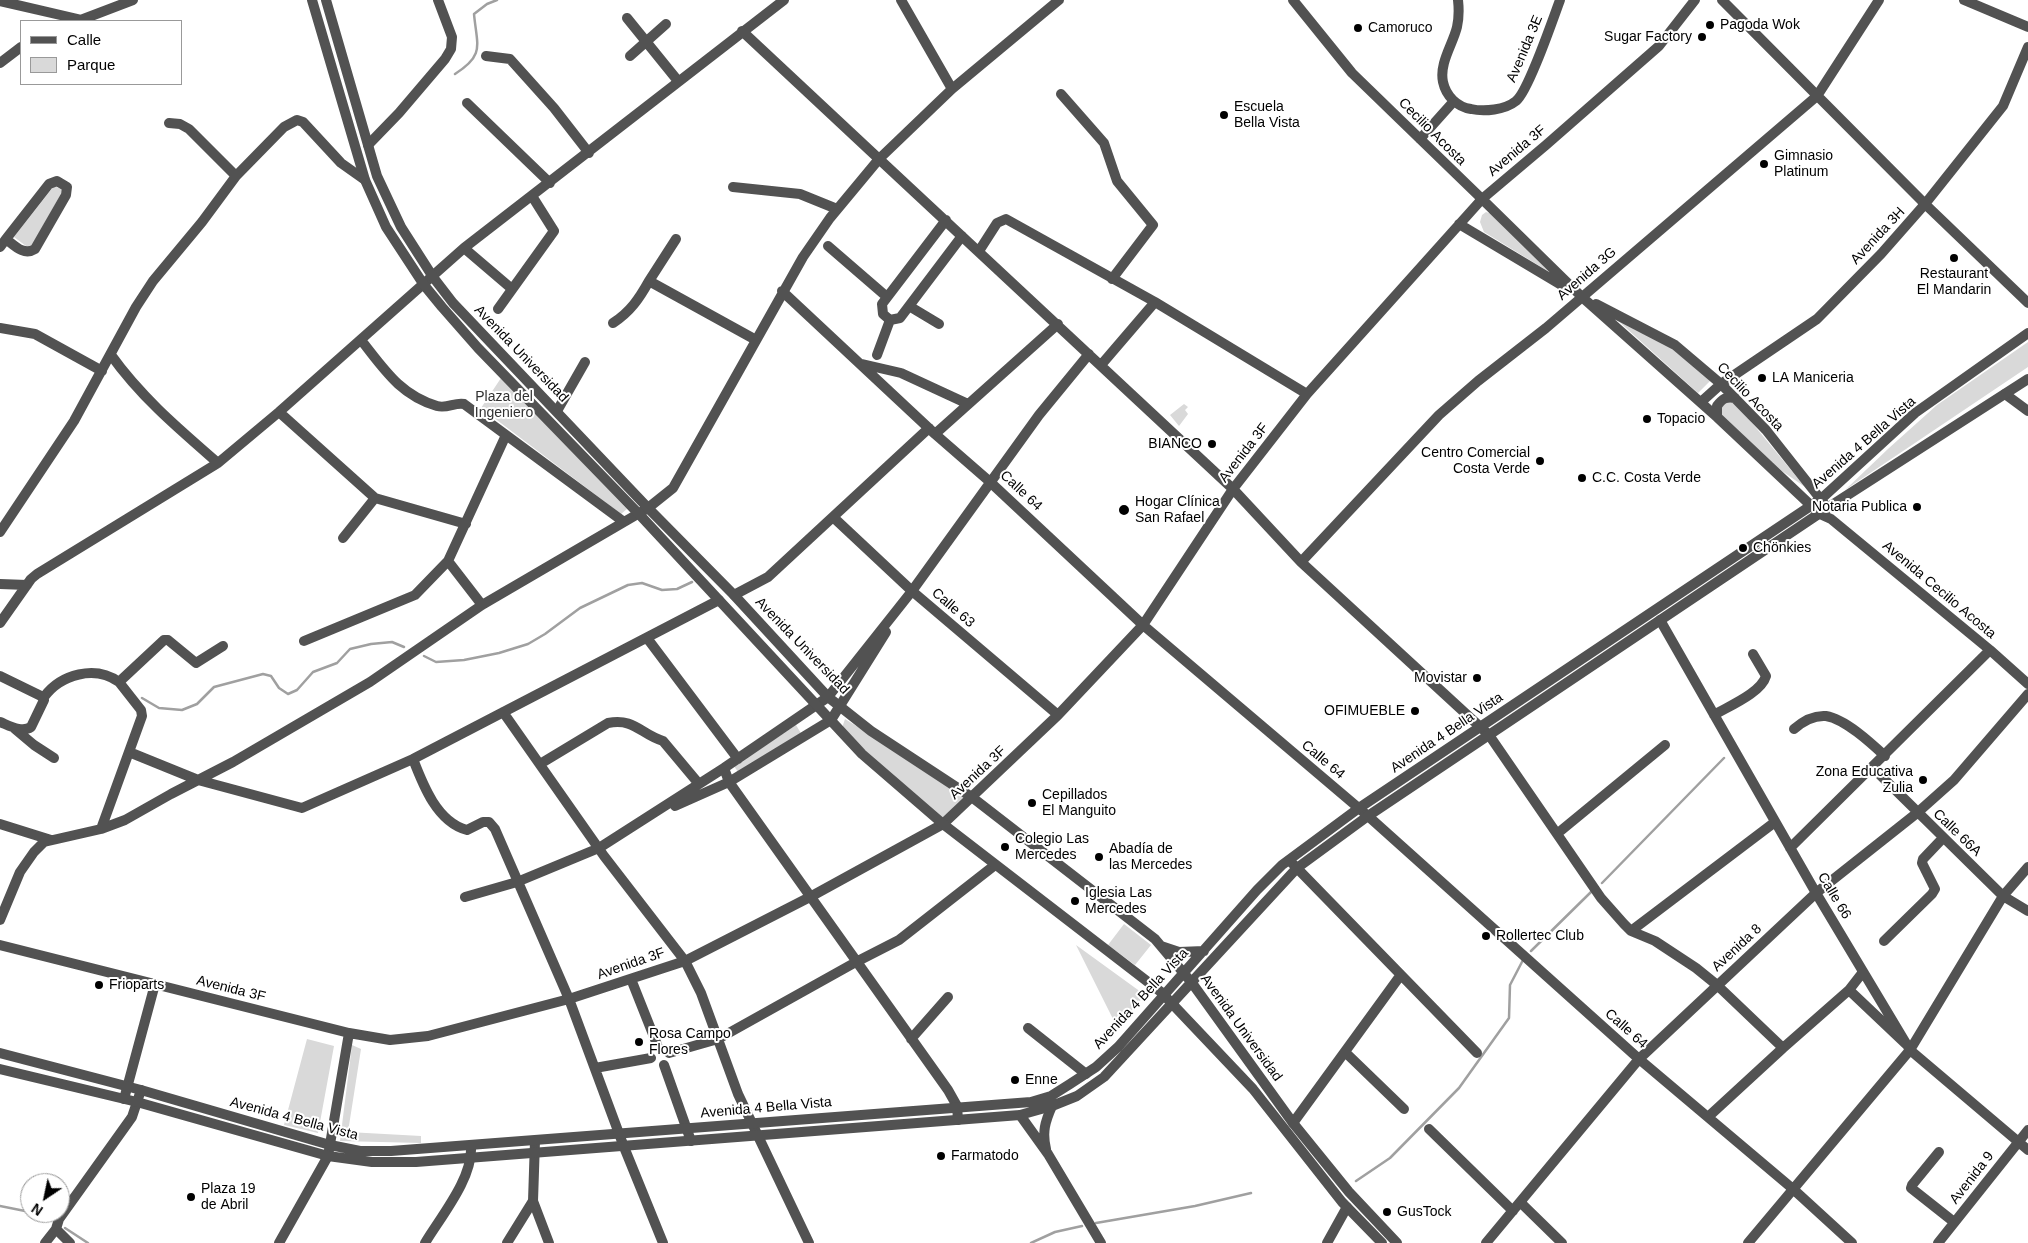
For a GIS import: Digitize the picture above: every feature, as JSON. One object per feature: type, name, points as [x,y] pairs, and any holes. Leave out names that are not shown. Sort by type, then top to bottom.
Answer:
[{"type":"street","points":[[0,1],[80,20],[133,0]]},
{"type":"street","name":"Avenida Universidad","points":[[312,0],[365,180],[386,227],[424,285],[478,348],[638,513],[862,754],[942,824],[1164,995],[1253,1089],[1347,1207],[1382,1243]]},
{"type":"street","name":"Avenida Universidad","points":[[326,0],[377,176],[401,227],[454,303],[648,508],[734,595],[828,697],[871,731],[972,798],[1154,940],[1192,983],[1293,1123],[1349,1192],[1397,1243]]},
{"type":"street","points":[[368,145],[399,113],[445,59],[451,49],[452,37],[438,0]]},
{"type":"street","points":[[0,623],[37,574],[218,463],[279,412],[464,248],[784,0]]},
{"type":"street","points":[[901,0],[952,89]]},
{"type":"street","points":[[0,920],[20,872],[34,852],[44,842],[101,829],[125,820],[234,762],[370,682],[482,605],[648,508],[673,488],[782,291],[802,257],[837,209],[879,159],[952,89],[1059,0]]},
{"type":"street","name":"Cecilio Acosta","points":[[1293,0],[1352,73],[1582,297],[1701,402],[1812,506],[1824,511]]},
{"type":"street","points":[[1420,139],[1454,101],[1446,91],[1442,79],[1442,68],[1457,27],[1458,0]]},
{"type":"street","name":"Avenida 3E","points":[[1454,101],[1466,108],[1481,111],[1498,108],[1516,101],[1528,83],[1560,0]]},
{"type":"street","name":"Avenida 3F","points":[[0,945],[349,1033],[390,1040],[428,1036],[569,999],[684,961],[810,897],[942,824],[1058,716],[1143,625],[1233,489],[1307,394],[1459,224],[1482,199],[1659,46],[1695,0]]},
{"type":"street","points":[[1722,0],[2028,303]]},
{"type":"street","name":"Avenida 3G","points":[[1301,562],[1439,416],[1582,297],[1817,96],[1879,0]]},
{"type":"street","points":[[1964,0],[2028,27]]},
{"type":"street","points":[[627,18],[678,82]]},
{"type":"street","points":[[630,56],[666,24]]},
{"type":"street","points":[[742,32],[1058,324],[1233,489],[1301,562],[1489,735],[1602,898],[1632,931],[1662,946],[1696,968],[1717,985],[1783,1048]]},
{"type":"street","name":"Avenida 3H","points":[[1701,402],[1721,384],[1817,319],[1881,254],[1926,204],[2003,106],[2028,47]]},
{"type":"street","points":[[0,64],[20,48]]},
{"type":"street","points":[[486,56],[510,58],[554,108],[589,152]]},
{"type":"street","points":[[1060,94],[1104,143],[1117,181],[1153,225],[1112,279]]},
{"type":"street","points":[[467,103],[550,183]]},
{"type":"street","points":[[0,532],[74,421],[136,306],[153,281],[202,222],[236,176],[284,127],[297,120],[309,126],[341,163],[365,180]]},
{"type":"street","points":[[169,123],[180,124],[189,129],[236,176]]},
{"type":"street","points":[[57,181],[67,187],[66,195],[35,249],[30,252],[24,252],[3,243],[49,184],[57,181]]},
{"type":"street","points":[[733,187],[800,194],[837,209]]},
{"type":"street","points":[[498,309],[554,231],[532,196]]},
{"type":"street","points":[[979,251],[997,223],[1006,219],[1155,302],[1307,394]]},
{"type":"street","points":[[890,320],[883,314],[882,304],[946,220]]},
{"type":"street","points":[[1459,224],[1582,297]]},
{"type":"street","points":[[890,320],[900,318],[962,236]]},
{"type":"street","points":[[613,323],[626,314],[637,301],[676,239]]},
{"type":"street","points":[[828,246],[887,297]]},
{"type":"street","points":[[464,248],[512,289]]},
{"type":"street","points":[[649,281],[756,340]]},
{"type":"street","name":"Calle 64","points":[[782,291],[1143,625],[1359,808],[1639,1059],[1794,1189],[1852,1243]]},
{"type":"street","name":"Cecilio Acosta","points":[[1582,297],[1675,345],[1721,384],[1766,430],[1821,499],[1824,511]]},
{"type":"street","points":[[1101,365],[1155,302]]},
{"type":"street","points":[[909,306],[939,324]]},
{"type":"street","points":[[877,354],[890,320]]},
{"type":"street","points":[[734,595],[768,577],[833,517],[932,431],[968,404],[1058,324]]},
{"type":"street","points":[[0,328],[36,334],[102,371]]},
{"type":"street","name":"Avenida 4 Bella Vista","points":[[0,1054],[127,1086],[330,1145],[360,1150],[391,1151],[619,1135],[957,1106],[1031,1102],[1051,1096],[1086,1074],[1118,1047],[1257,890],[1288,859],[1359,808],[1812,506],[1915,413],[2028,333]]},
{"type":"street","points":[[361,340],[395,383],[406,391],[437,406],[464,404],[624,522]]},
{"type":"street","points":[[643,821],[729,782],[831,720],[912,591],[989,481],[1038,415],[1089,354]]},
{"type":"street","points":[[111,355],[147,399],[218,463]]},
{"type":"street","points":[[557,411],[585,362]]},
{"type":"street","points":[[860,364],[901,373],[968,404]]},
{"type":"street","name":"Avenida 4 Bella Vista","points":[[0,1069],[137,1102],[328,1156],[372,1162],[416,1162],[624,1147],[1020,1115],[1052,1106],[1077,1096],[1104,1077],[1296,868],[1368,816],[1660,620],[2028,379]]},
{"type":"street","points":[[2005,394],[2028,411]]},
{"type":"street","points":[[1717,417],[1717,406],[1722,399],[1727,397],[1734,398]]},
{"type":"street","points":[[279,412],[375,498],[466,524]]},
{"type":"street","points":[[304,641],[415,595],[448,561],[506,435]]},
{"type":"street","points":[[343,538],[375,498]]},
{"type":"street","name":"Avenida Cecilio Acosta","points":[[1824,511],[1831,519],[1990,650],[2028,684]]},
{"type":"street","name":"Calle 63","points":[[833,517],[912,591],[1058,716]]},
{"type":"street","points":[[448,561],[482,605]]},
{"type":"street","points":[[0,584],[27,585]]},
{"type":"street","points":[[464,897],[517,882],[599,848],[817,706],[828,697],[912,591]]},
{"type":"street","points":[[129,752],[198,780],[302,808],[413,758],[719,600]]},
{"type":"street","name":"Calle 66","points":[[1660,620],[1816,893],[1908,1047],[2028,1150]]},
{"type":"street","points":[[647,638],[738,759]]},
{"type":"street","points":[[119,682],[164,640],[168,640],[196,663],[223,646]]},
{"type":"street","points":[[1790,848],[1873,768],[1990,650]]},
{"type":"street","points":[[1714,715],[1759,689],[1764,682],[1766,676],[1753,654]]},
{"type":"street","points":[[0,722],[23,730],[31,727],[44,697],[57,684],[74,675],[94,674],[112,677],[119,682],[142,713],[101,829]]},
{"type":"street","points":[[0,676],[44,697]]},
{"type":"street","name":"Avenida 8","points":[[1486,1243],[1639,1059],[1816,893],[1917,813],[1954,780],[2028,694]]},
{"type":"street","points":[[503,712],[599,848],[684,961],[701,993],[751,1123],[809,1243]]},
{"type":"street","points":[[1794,729],[1807,719],[1827,716],[1867,739],[1885,756]]},
{"type":"street","points":[[540,764],[608,723],[618,721],[637,726],[655,739],[663,741],[700,784]]},
{"type":"street","points":[[12,726],[34,745],[54,758]]},
{"type":"street","points":[[1558,833],[1664,745]]},
{"type":"street","points":[[413,758],[426,792],[453,825],[467,830],[483,822],[489,822],[495,829],[569,999],[619,1135],[663,1243]]},
{"type":"street","points":[[724,768],[729,782],[948,1090],[957,1106],[958,1120]]},
{"type":"street","name":"Calle 66A","points":[[1873,768],[2003,896],[2028,911]]},
{"type":"street","points":[[1632,931],[1775,822]]},
{"type":"street","points":[[0,824],[52,840]]},
{"type":"street","points":[[1884,941],[1935,889],[1922,863],[1923,859],[1944,838]]},
{"type":"street","points":[[1288,859],[1477,1053]]},
{"type":"street","points":[[669,1053],[718,1039],[856,962],[900,940],[995,865]]},
{"type":"street","points":[[1748,1243],[1908,1047],[2003,896],[2028,866]]},
{"type":"street","points":[[1160,946],[1179,952],[1204,951]]},
{"type":"street","points":[[1708,1117],[1849,990],[1863,972]]},
{"type":"street","points":[[1293,1123],[1400,976]]},
{"type":"street","points":[[631,978],[658,1047]]},
{"type":"street","points":[[124,1099],[155,984]]},
{"type":"street","points":[[1849,990],[1908,1047]]},
{"type":"street","points":[[911,1040],[948,997]]},
{"type":"street","points":[[1028,1028],[1086,1074]]},
{"type":"street","points":[[279,1243],[328,1156],[349,1033]]},
{"type":"street","points":[[658,1047],[662,1047],[669,1053]]},
{"type":"street","points":[[658,1047],[651,1053],[651,1058],[656,1065],[664,1065],[668,1062],[669,1053]]},
{"type":"street","points":[[1345,1052],[1404,1109]]},
{"type":"street","points":[[595,1068],[651,1058]]},
{"type":"street","points":[[664,1065],[691,1141]]},
{"type":"street","points":[[44,1243],[56,1229],[60,1219],[132,1117],[141,1090]]},
{"type":"street","points":[[1048,1154],[1043,1134],[1052,1106]]},
{"type":"street","points":[[854,1115],[856,1128]]},
{"type":"street","points":[[1020,1115],[1048,1154],[1100,1243]]},
{"type":"street","points":[[1429,1129],[1513,1211]]},
{"type":"street","name":"Avenida 9","points":[[1938,1243],[2028,1130]]},
{"type":"street","points":[[535,1141],[533,1201],[549,1243]]},
{"type":"street","points":[[425,1243],[466,1175],[472,1157],[471,1146]]},
{"type":"street","points":[[1939,1152],[1911,1188],[1954,1222]]},
{"type":"street","points":[[507,1243],[533,1201]]},
{"type":"street","points":[[1520,1202],[1562,1243]]},
{"type":"street","points":[[1327,1243],[1347,1207]]},
{"type":"street","points":[[56,1229],[70,1243]]},
{"type":"green space","points":[[54,186],[63,190],[30,249],[14,237]]},
{"type":"green space","points":[[1486,212],[1492,214],[1556,276],[1484,232],[1480,222],[1482,215]]},
{"type":"green space","points":[[1615,318],[1673,348],[1711,380],[1698,393]]},
{"type":"green space","points":[[2028,342],[2028,367],[1845,490],[1937,405]]},
{"type":"green space","name":"Plaza del Ingeniero","points":[[501,378],[627,509],[621,514],[481,408]]},
{"type":"green space","points":[[1725,401],[1734,401],[1805,487],[1782,471],[1721,416],[1720,406]]},
{"type":"green space","points":[[1184,404],[1188,407],[1185,410],[1188,414],[1179,426],[1170,415]]},
{"type":"green space","points":[[845,719],[973,798],[943,824],[842,728]]},
{"type":"green space","points":[[796,725],[802,735],[738,772],[734,766]]},
{"type":"green space","points":[[1124,924],[1151,945],[1135,965],[1108,945]]},
{"type":"green space","points":[[1076,945],[1145,995],[1117,1027]]},
{"type":"green space","points":[[307,1039],[334,1046],[318,1133],[284,1125]]},
{"type":"green space","points":[[352,1045],[361,1049],[348,1132],[421,1136],[421,1143],[340,1141]]},
{"type":"waterway","points":[[455,74],[471,61],[477,49],[474,14],[487,4],[497,0]]},
{"type":"waterway","points":[[424,656],[436,662],[464,660],[499,653],[528,644],[580,608],[628,585],[642,583],[662,590],[677,589],[692,582]]},
{"type":"waterway","points":[[142,698],[159,708],[182,710],[197,704],[214,687],[263,674],[271,676],[279,688],[288,694],[297,690],[313,672],[337,663],[350,649],[392,642],[404,647]]},
{"type":"waterway","points":[[1602,883],[1724,758]]},
{"type":"waterway","points":[[1531,951],[1591,892]]},
{"type":"waterway","points":[[1356,1181],[1390,1158],[1459,1088],[1509,1018],[1510,985],[1523,960]]},
{"type":"waterway","points":[[1096,1223],[1195,1206],[1251,1193]]},
{"type":"waterway","points":[[0,1206],[20,1210]]},
{"type":"waterway","points":[[1031,1243],[1055,1232],[1082,1226]]},
{"type":"waterway","points":[[65,1228],[88,1243]]},
{"type":"place","name":"Pagoda Wok","points":[[1710,25]]},
{"type":"place","name":"Camoruco","points":[[1358,28]]},
{"type":"place","name":"Sugar Factory","points":[[1702,37]]},
{"type":"place","name":"Escuela Bella Vista","points":[[1224,115]]},
{"type":"place","name":"Gimnasio Platinum","points":[[1764,164]]},
{"type":"place","name":"Restaurant El Mandarin","points":[[1954,258]]},
{"type":"place","name":"LA Maniceria","points":[[1762,378]]},
{"type":"place","name":"Topacio","points":[[1647,419]]},
{"type":"place","name":"BIANCO","points":[[1212,444]]},
{"type":"place","name":"Centro Comercial Costa Verde","points":[[1540,461]]},
{"type":"place","name":"C.C. Costa Verde","points":[[1582,478]]},
{"type":"place","name":"Notaria Publica","points":[[1917,507]]},
{"type":"place","name":"Hogar Clínica San Rafael","points":[[1124,510]]},
{"type":"place","name":"Chönkies","points":[[1743,548]]},
{"type":"place","name":"Movistar","points":[[1477,678]]},
{"type":"place","name":"OFIMUEBLE","points":[[1415,711]]},
{"type":"place","name":"Zona Educativa Zulia","points":[[1923,780]]},
{"type":"place","name":"Cepillados El Manguito","points":[[1032,803]]},
{"type":"place","name":"Colegio Las Mercedes","points":[[1005,847]]},
{"type":"place","name":"Abadía de las Mercedes","points":[[1099,857]]},
{"type":"place","name":"Iglesia Las Mercedes","points":[[1075,901]]},
{"type":"place","name":"Rollertec Club","points":[[1486,936]]},
{"type":"place","name":"Frioparts","points":[[99,985]]},
{"type":"place","name":"Rosa Campo Flores","points":[[639,1042]]},
{"type":"place","name":"Enne","points":[[1015,1080]]},
{"type":"place","name":"Farmatodo","points":[[941,1156]]},
{"type":"place","name":"Plaza 19 de Abril","points":[[191,1197]]},
{"type":"place","name":"GusTock","points":[[1387,1212]]}]
